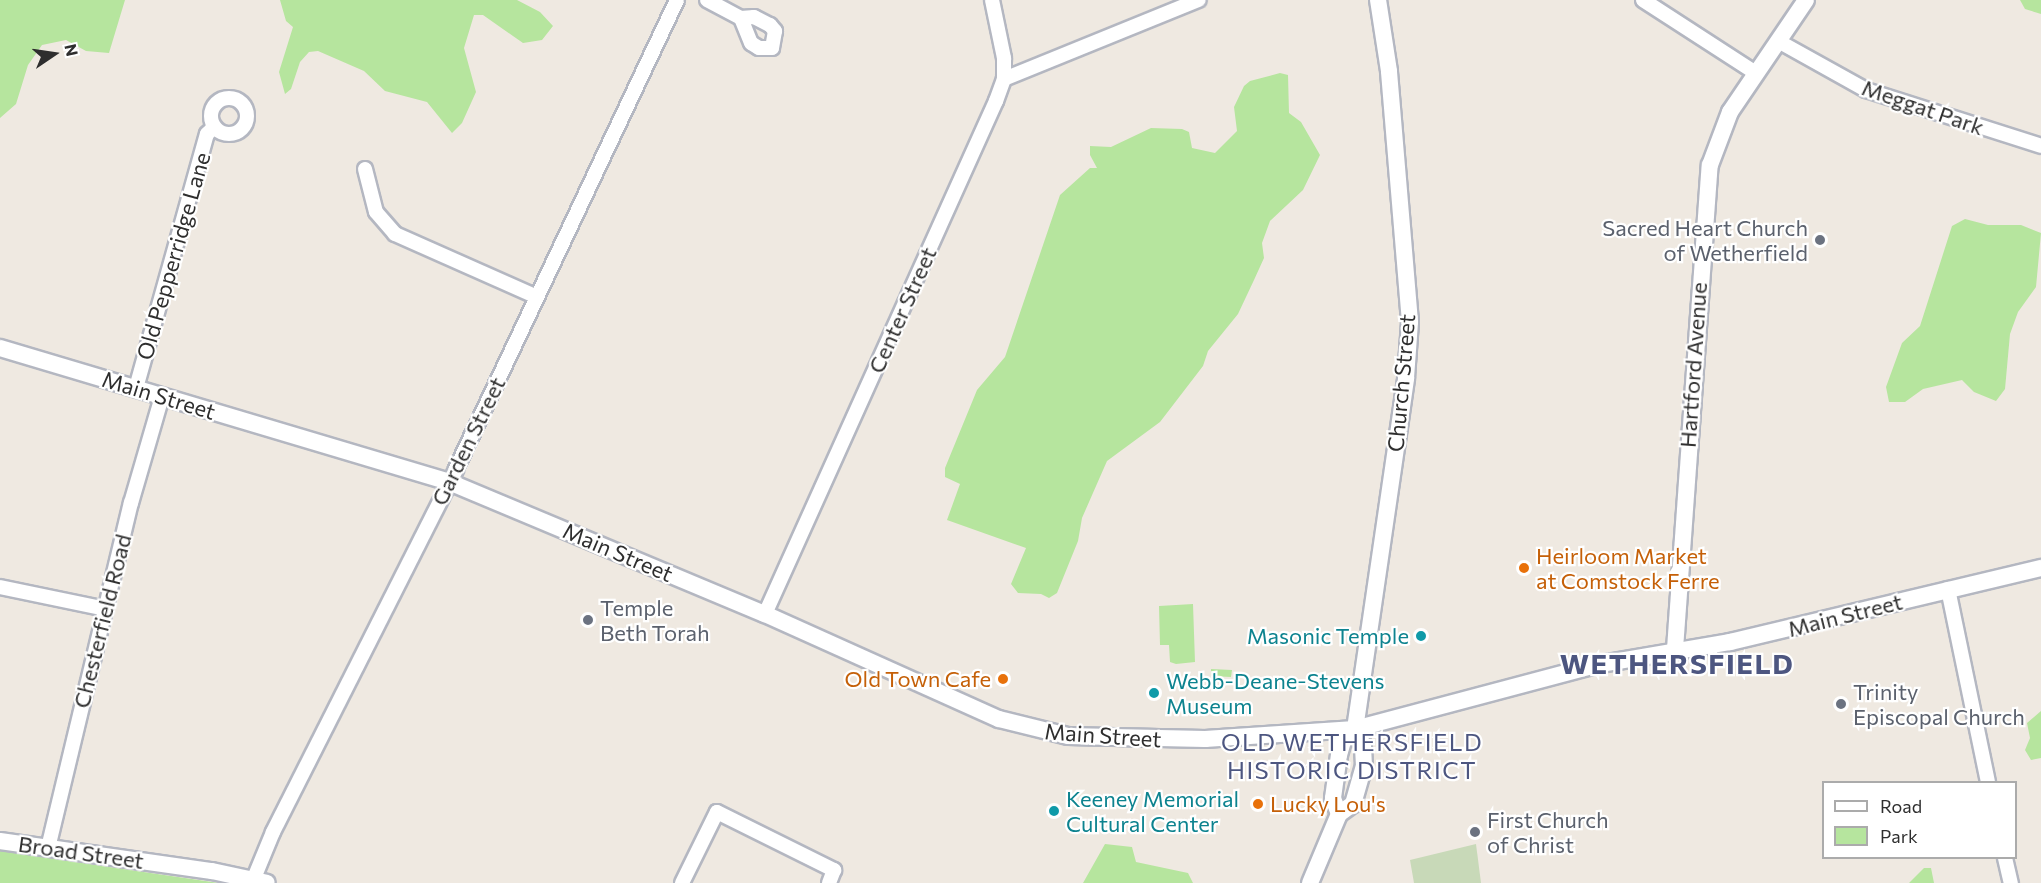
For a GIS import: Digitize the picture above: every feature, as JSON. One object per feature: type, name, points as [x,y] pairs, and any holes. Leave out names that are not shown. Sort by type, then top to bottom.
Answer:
[{"type":"street","name":"Garden Street","points":[[258,882],[278,822],[449,482],[677,0]]},
{"type":"street","points":[[707,0],[741,18]]},
{"type":"street","name":"Center Street","points":[[765,614],[1004,79],[1002,35],[992,0]]},
{"type":"street","name":"Church Street","points":[[1355,729],[1406,378],[1410,322],[1386,43],[1378,0]]},
{"type":"street","points":[[1643,0],[1756,73]]},
{"type":"street","name":"Hartford Avenue","points":[[1675,649],[1710,165],[1730,112],[1806,0]]},
{"type":"street","points":[[1004,79],[1192,1]]},
{"type":"street","name":"Meggat Park","points":[[1778,41],[1866,90],[2041,146]]},
{"type":"street","name":"Old Pepperridge Lane","points":[[136,388],[207,134],[214,127]]},
{"type":"street","points":[[365,169],[376,212],[395,234],[537,297]]},
{"type":"street","name":"Main Street","points":[[0,348],[449,482],[765,614],[999,719],[1043,732],[1093,738],[1187,740],[1355,729],[1595,664],[1771,633],[2041,568]]},
{"type":"street","name":"Chesterfield Road","points":[[48,848],[106,609],[162,396]]},
{"type":"street","points":[[0,587],[106,609]]},
{"type":"street","points":[[1948,589],[1988,781]]},
{"type":"street","points":[[1310,883],[1339,814],[1353,804],[1364,766],[1363,745],[1355,729],[1343,741],[1339,755],[1333,795],[1339,814]]},
{"type":"street","points":[[682,883],[717,812],[834,870],[829,883]]},
{"type":"street","name":"Broad Street","points":[[0,841],[258,882]]},
{"type":"street","points":[[2005,859],[2011,883]]},
{"type":"green space","points":[[0,0],[125,0],[109,53],[86,51],[66,40],[42,45],[28,65],[16,104],[0,118]]},
{"type":"green space","points":[[280,0],[517,0],[540,12],[553,26],[542,40],[523,43],[483,15],[474,15],[464,48],[476,92],[462,123],[452,133],[427,102],[385,91],[364,71],[318,51],[309,52],[300,62],[291,89],[285,94],[279,72],[293,27],[286,21]]},
{"type":"green space","points":[[2020,0],[2041,0],[2041,14],[2025,9]]},
{"type":"green space","points":[[1280,73],[1288,75],[1289,113],[1301,122],[1320,155],[1303,190],[1270,221],[1262,243],[1264,258],[1254,280],[1238,314],[1208,351],[1203,366],[1160,422],[1107,461],[1082,518],[1078,541],[1057,593],[1049,598],[1041,594],[1018,593],[1011,584],[1026,548],[947,520],[960,484],[945,477],[945,468],[977,390],[1005,357],[1060,195],[1090,168],[1097,168],[1090,155],[1090,146],[1111,147],[1151,128],[1182,129],[1189,132],[1192,148],[1215,153],[1237,131],[1234,107],[1244,86],[1250,81]]},
{"type":"green space","points":[[1965,219],[1988,225],[2021,225],[2041,233],[2036,287],[2018,312],[2010,334],[2005,389],[1996,401],[1974,392],[1962,380],[1923,389],[1905,402],[1889,402],[1886,387],[1902,343],[1920,326],[1952,226]]},
{"type":"green space","points":[[1193,604],[1195,662],[1176,664],[1170,662],[1169,645],[1160,645],[1159,606]]},
{"type":"green space","points":[[1211,669],[1232,670],[1231,677],[1211,676]]},
{"type":"green space","points":[[2041,711],[2041,758],[2031,760],[2025,750],[2030,738],[2027,723]]},
{"type":"green space","points":[[1105,844],[1132,847],[1136,862],[1188,873],[1193,883],[1083,883]]},
{"type":"green space","points":[[1476,844],[1481,883],[1414,883],[1410,860]]},
{"type":"green space","points":[[0,851],[61,860],[219,883],[0,883]]},
{"type":"green space","points":[[1924,868],[1931,868],[1934,883],[1909,883]]},
{"type":"place","name":"Sacred Heart Church of Wetherfield","points":[[1820,240]]},
{"type":"place","name":"Heirloom Market at Comstock Ferre","points":[[1524,568]]},
{"type":"place","name":"Temple Beth Torah","points":[[588,620]]},
{"type":"place","name":"Masonic Temple","points":[[1421,636]]},
{"type":"place","name":"Old Town Cafe","points":[[1003,679]]},
{"type":"place","name":"Webb-Deane-Stevens Museum","points":[[1154,693]]},
{"type":"place","name":"Trinity Episcopal Church","points":[[1841,704]]},
{"type":"place","name":"Lucky Lou's","points":[[1258,804]]},
{"type":"place","name":"Keeney Memorial Cultural Center","points":[[1054,811]]},
{"type":"place","name":"First Church of Christ","points":[[1475,832]]},
{"type":"district","name":"WETHERSFIELD","points":[[1677,663]]},
{"type":"district","name":"OLD WETHERSFIELD HISTORIC DISTRICT","points":[[1352,756]]}]
